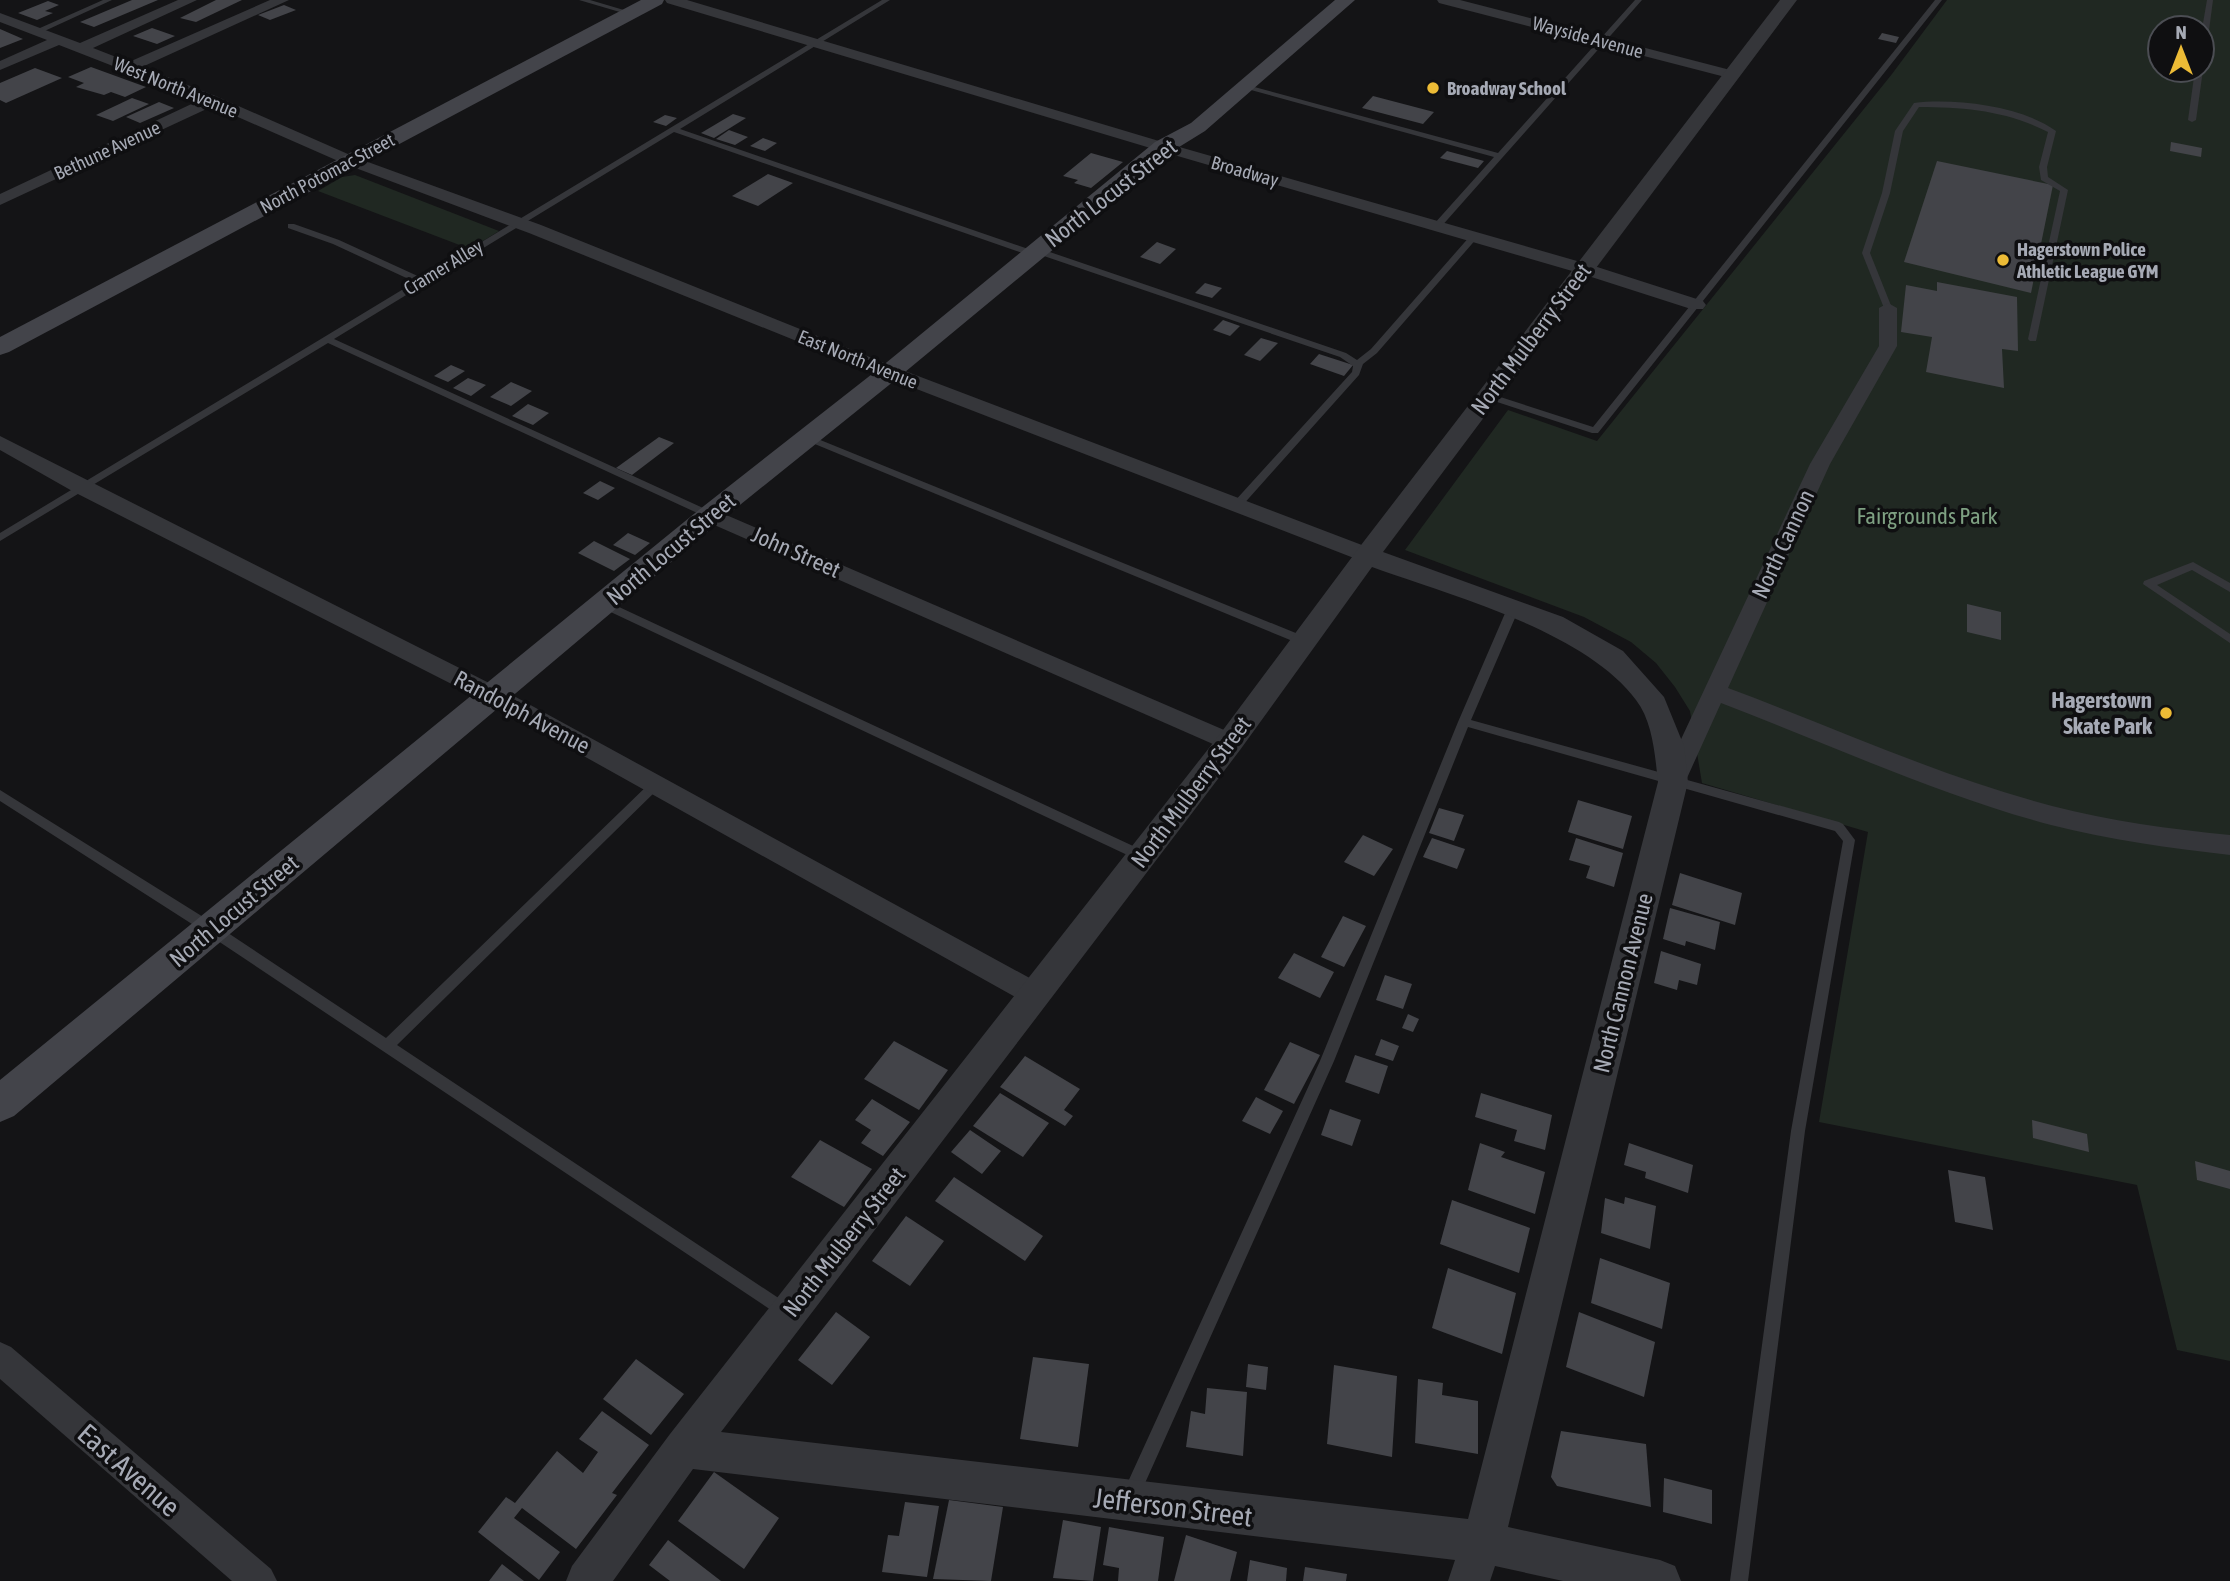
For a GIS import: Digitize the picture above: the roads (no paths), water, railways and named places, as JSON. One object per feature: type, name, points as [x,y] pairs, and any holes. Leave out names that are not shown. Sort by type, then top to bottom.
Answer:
[{"type":"main road","name":"North Potomac Street","points":[[0,348],[655,0]]},
{"type":"main road","name":"North Locust Street","points":[[0,1104],[710,515],[890,372],[1163,147],[1198,127],[1346,0]]},
{"type":"street","points":[[79,49],[190,0]]},
{"type":"street","points":[[130,67],[282,0]]},
{"type":"street","name":"Broadway","points":[[672,0],[1163,147],[1585,269],[1697,305]]},
{"type":"street","name":"Wayside Avenue","points":[[1444,0],[1733,75]]},
{"type":"street","name":"North Mulberry Street","points":[[587,1581],[684,1448],[1230,742],[1367,555],[1789,0]]},
{"type":"street","name":"West North Avenue","points":[[0,17],[213,100],[351,161]]},
{"type":"street","points":[[0,66],[57,41]]},
{"type":"street","name":"Bethune Avenue","points":[[0,200],[213,100]]},
{"type":"street","name":"East North Avenue","points":[[351,161],[517,222],[890,372],[1367,555]]},
{"type":"street","name":"North Cannon","points":[[1673,782],[1820,464],[1888,346],[1888,308]]},
{"type":"street","name":"Randolph Avenue","points":[[0,442],[82,487],[495,696],[1036,995]]},
{"type":"street","name":"John Street","points":[[710,515],[1230,742]]},
{"type":"street","name":"North Cannon Avenue","points":[[1367,555],[1553,624],[1613,658],[1650,697],[1669,746],[1673,782],[1494,1504],[1469,1581]]},
{"type":"street","points":[[1715,692],[1970,789],[2049,814],[2133,833],[2230,845]]},
{"type":"street","name":"East Avenue","points":[[0,1358],[259,1581]]},
{"type":"street","name":"Jefferson Street","points":[[684,1448],[1482,1542],[1660,1581]]},
{"type":"lane","points":[[35,32],[109,0]]},
{"type":"lane","points":[[582,0],[630,13]]},
{"type":"lane","name":"Cramer Alley","points":[[0,538],[885,0]]},
{"type":"lane","points":[[1437,226],[1639,0]]},
{"type":"lane","points":[[1488,396],[1595,431],[1939,0]]},
{"type":"lane","points":[[2192,120],[2197,84]]},
{"type":"lane","points":[[1244,87],[1498,156]]},
{"type":"lane","points":[[1888,308],[1866,253],[1886,193],[1899,131],[1917,105],[1949,104],[2016,113],[2052,131],[2052,144],[2041,170],[2044,178],[2064,190],[2033,338]]},
{"type":"lane","points":[[672,129],[1343,355],[1357,364]]},
{"type":"lane","points":[[291,226],[336,242],[420,281]]},
{"type":"lane","points":[[1237,505],[1356,373],[1357,364],[1374,351],[1474,237]]},
{"type":"lane","name":"John Street","points":[[326,339],[710,515]]},
{"type":"lane","points":[[808,438],[1304,641]]},
{"type":"lane","points":[[2230,588],[2193,566],[2148,584],[2230,639]]},
{"type":"lane","points":[[604,604],[1142,856]]},
{"type":"lane","points":[[1128,1502],[1327,1061],[1464,722],[1512,611]]},
{"type":"lane","points":[[1464,722],[1839,827],[1849,840],[1798,1131],[1738,1581]]},
{"type":"lane","points":[[387,1046],[654,785]]},
{"type":"lane","points":[[0,795],[211,929],[788,1314]]},
{"type":"place","name":"Broadway School","points":[[1433,88]]},
{"type":"place","name":"Hagerstown Police Athletic League GYM","points":[[2003,260]]},
{"type":"place","name":"Hagerstown Skate Park","points":[[2166,713]]},
{"type":"park label","name":"Fairgrounds Park","points":[[1927,516]]}]
